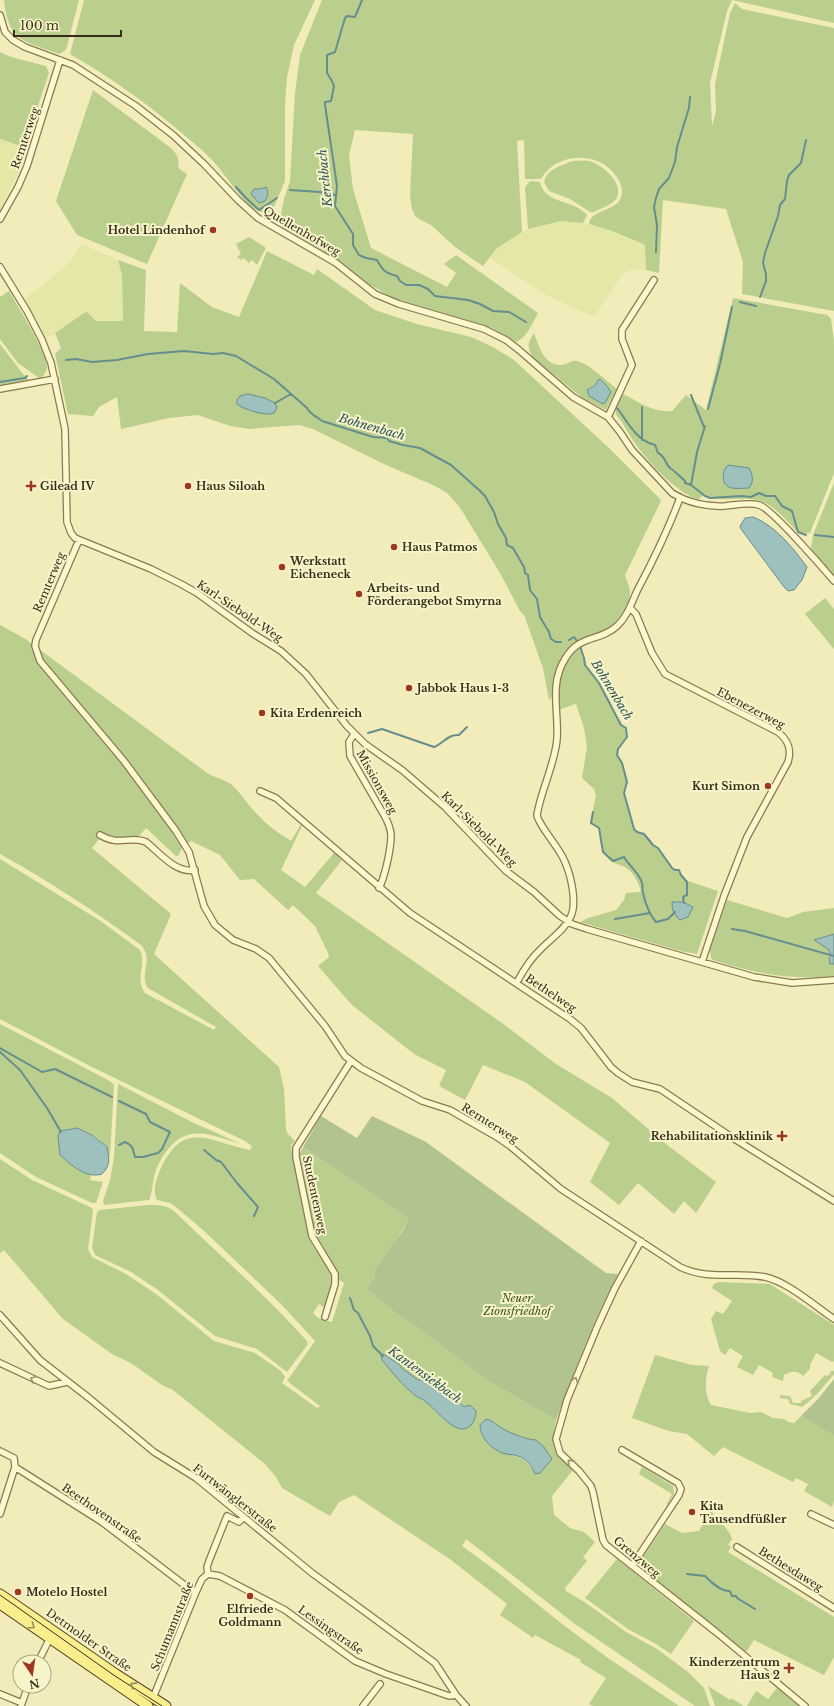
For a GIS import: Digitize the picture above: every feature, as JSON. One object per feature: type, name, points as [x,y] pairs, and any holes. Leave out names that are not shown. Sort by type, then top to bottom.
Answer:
[{"type":"main road","name":"Detmolder Straße","points":[[0,1594],[150,1702]]},
{"type":"main road","name":"Detmolder Straße","points":[[0,1604],[150,1702],[166,1706]]},
{"type":"street","name":"Quellenhofweg","points":[[0,15],[2,33],[25,47],[80,69],[136,106],[173,135],[258,218],[336,263],[367,288],[383,298],[460,321],[499,336],[519,350],[573,397],[608,417],[632,450],[663,485],[680,498],[714,506],[750,504],[764,507],[834,581]]},
{"type":"street","name":"Remterweg","points":[[0,219],[16,191],[27,166],[60,60]]},
{"type":"street","points":[[0,267],[27,311],[49,357],[55,379],[66,437],[67,522],[71,534],[79,540]]},
{"type":"street","points":[[608,417],[632,365],[622,339],[622,330],[654,280]]},
{"type":"street","points":[[0,389],[55,379]]},
{"type":"street","points":[[517,982],[530,960],[568,921],[572,910],[573,894],[570,878],[561,852],[539,822],[537,815],[557,740],[555,702],[558,675],[564,660],[572,648],[580,642],[603,634],[617,626],[630,608],[666,534],[680,498]]},
{"type":"street","name":"Remterweg","points":[[79,540],[36,640],[36,653],[40,661],[146,790],[184,844],[195,870],[204,906],[215,925],[233,940],[256,949],[269,958],[320,1020],[340,1049],[351,1061],[422,1101],[450,1110],[497,1137],[561,1189],[680,1267],[691,1272],[712,1276],[758,1276],[775,1280],[834,1319]]},
{"type":"street","name":"Karl-Siebold-Weg","points":[[79,540],[151,569],[181,584],[197,593],[252,633],[281,651],[314,684],[354,734],[365,744],[402,770],[445,807],[506,871],[534,892],[560,916],[568,921],[587,929],[773,981],[792,983],[834,980]]},
{"type":"street","name":"Ebenezerweg","points":[[630,608],[636,614],[652,653],[665,674],[670,678],[778,732],[785,737],[789,746],[790,755],[788,762],[747,837],[724,896],[702,962]]},
{"type":"street","name":"Missionsweg","points":[[354,734],[349,744],[350,756],[384,815],[390,830],[390,846],[379,888]]},
{"type":"street","name":"Bethelweg","points":[[260,791],[276,798],[379,888],[410,913],[517,982],[577,1024],[611,1067],[618,1073],[632,1082],[660,1089],[738,1141],[834,1201]]},
{"type":"street","points":[[100,835],[111,841],[117,842],[142,840],[180,869],[188,872],[195,870]]},
{"type":"street","name":"Studentenweg","points":[[325,1317],[335,1284],[335,1274],[312,1236],[296,1157],[296,1148],[351,1061]]},
{"type":"street","name":"Grenzweg","points":[[641,1241],[611,1296],[570,1393],[556,1439],[560,1453],[579,1471],[594,1492],[603,1540],[606,1545],[721,1636],[805,1706]]},
{"type":"street","name":"Furtwänglerstraße","points":[[0,1315],[40,1360],[89,1398],[154,1452],[196,1478],[312,1572],[435,1663],[456,1696]]},
{"type":"street","points":[[0,1364],[49,1386],[67,1382]]},
{"type":"street","points":[[622,1450],[678,1483],[681,1489],[679,1495],[632,1566]]},
{"type":"street","name":"Beethovenstraße","points":[[0,1451],[14,1458],[16,1467],[102,1522],[191,1590],[196,1592]]},
{"type":"street","points":[[0,1514],[16,1467]]},
{"type":"street","points":[[811,1514],[834,1525]]},
{"type":"street","name":"Schumannstraße","points":[[150,1702],[196,1592],[202,1579],[208,1574],[208,1561],[227,1516],[239,1522],[244,1517]]},
{"type":"street","name":"Bethesdaweg","points":[[737,1547],[834,1608]]},
{"type":"street","name":"Lessingstraße","points":[[208,1574],[220,1576],[285,1610],[356,1661],[386,1674],[449,1696],[456,1696]]},
{"type":"street","points":[[42,1654],[50,1638]]},
{"type":"street","points":[[363,1706],[380,1684]]},
{"type":"street","points":[[0,1694],[21,1704],[25,1694]]},
{"type":"street","points":[[456,1696],[466,1706]]},
{"type":"green space","points":[[4,0],[79,0],[66,50],[59,54],[20,38],[14,32],[10,24],[6,14]]},
{"type":"green space","points":[[84,0],[315,0],[294,45],[287,77],[285,103],[285,181],[271,211],[265,213],[258,211],[245,200],[214,162],[192,141],[126,89],[70,54]]},
{"type":"green space","points":[[322,0],[732,0],[727,11],[710,83],[712,126],[716,112],[715,84],[730,13],[735,3],[742,9],[834,28],[834,311],[742,294],[743,262],[726,209],[663,200],[659,273],[646,270],[645,245],[612,231],[589,224],[591,218],[596,214],[613,207],[621,198],[621,184],[612,171],[595,160],[575,158],[555,164],[541,179],[525,179],[524,140],[517,141],[522,232],[497,248],[483,266],[455,247],[431,225],[415,216],[412,209],[410,196],[413,134],[355,130],[349,155],[353,189],[371,248],[447,287],[456,273],[444,264],[456,255],[538,313],[532,325],[523,337],[516,342],[492,328],[393,298],[369,284],[334,257],[282,227],[280,219],[284,199],[290,181],[295,93],[300,55]]},
{"type":"green space","points":[[732,0],[834,0],[834,23]]},
{"type":"green space","points":[[0,52],[11,57],[46,66],[49,73],[24,147],[0,139]]},
{"type":"green space","points":[[93,90],[171,148],[178,157],[178,168],[187,174],[147,264],[77,235],[56,201]]},
{"type":"green space","points":[[0,139],[24,147],[18,164],[20,169],[0,210]]},
{"type":"green space","points":[[573,161],[589,161],[600,166],[611,176],[618,188],[618,194],[611,204],[594,212],[590,212],[570,199],[549,191],[544,182],[548,174],[556,168]]},
{"type":"green space","points":[[530,181],[540,182],[547,194],[581,210],[587,215],[583,223],[561,221],[528,229],[525,187]]},
{"type":"green space","points":[[561,221],[583,223],[602,227],[645,246],[646,270],[633,269],[622,275],[594,317],[548,296],[490,258],[497,248],[522,232],[536,226]]},
{"type":"green space","points":[[249,237],[266,248],[257,265],[252,260],[249,263],[244,258],[241,260],[237,257],[241,254],[236,244]]},
{"type":"green space","points":[[81,244],[118,260],[122,275],[123,321],[96,321],[87,312],[46,339],[23,299],[42,286],[72,260]]},
{"type":"green space","points":[[267,251],[314,275],[317,269],[375,310],[417,324],[471,337],[491,346],[514,360],[610,449],[660,499],[661,501],[625,575],[630,597],[625,608],[610,628],[580,639],[565,653],[558,667],[551,699],[549,700],[543,668],[524,615],[520,611],[500,573],[459,506],[447,493],[313,429],[299,425],[249,429],[230,426],[198,415],[169,418],[121,429],[117,397],[99,407],[93,416],[68,414],[55,354],[61,348],[55,333],[87,312],[96,321],[123,321],[122,275],[118,260],[146,270],[144,331],[177,332],[180,283],[212,307],[239,317]]},
{"type":"green space","points":[[9,291],[31,329],[46,360],[47,367],[41,378],[18,363],[0,339],[0,297]]},
{"type":"green space","points":[[733,298],[827,315],[831,319],[834,342],[834,473],[810,533],[800,534],[780,514],[763,502],[750,499],[716,499],[704,494],[698,500],[687,494],[676,487],[655,468],[637,446],[616,414],[617,406],[623,394],[653,409],[665,411],[672,411],[686,395],[706,410]]},
{"type":"green space","points":[[534,333],[541,351],[548,361],[559,365],[578,361],[594,370],[617,389],[606,410],[584,399],[533,358],[529,345]],"holes":[[[600,380],[611,392],[605,403],[589,389],[596,385]]]},
{"type":"green space","points":[[0,344],[23,374],[30,381],[0,387]]},
{"type":"green space","points":[[834,483],[834,576],[811,549],[813,535]]},
{"type":"green space","points":[[825,598],[834,609],[834,649],[805,614]]},
{"type":"green space","points":[[0,625],[24,638],[207,773],[232,785],[263,820],[283,836],[291,841],[301,824],[302,826],[281,870],[305,887],[334,853],[342,860],[316,893],[502,1023],[556,1064],[612,1098],[666,1144],[716,1182],[696,1213],[684,1201],[674,1214],[638,1183],[619,1205],[590,1182],[610,1143],[525,1082],[483,1065],[465,1100],[439,1086],[446,1070],[414,1054],[352,1005],[318,966],[328,958],[329,955],[315,926],[293,905],[288,910],[254,879],[240,880],[220,855],[191,841],[182,848],[178,856],[176,856],[146,828],[137,838],[123,839],[103,834],[92,848],[171,914],[154,954],[279,1067],[284,1089],[286,1129],[287,1133],[295,1141],[291,1145],[292,1153],[309,1236],[312,1244],[333,1276],[333,1282],[325,1308],[319,1304],[313,1313],[318,1318],[332,1322],[344,1283],[339,1280],[336,1269],[315,1234],[299,1154],[303,1147],[409,1219],[367,1289],[397,1314],[420,1329],[485,1379],[556,1420],[554,1437],[555,1448],[561,1458],[573,1470],[552,1496],[554,1515],[570,1528],[584,1532],[595,1542],[583,1557],[587,1561],[565,1588],[566,1591],[586,1603],[626,1632],[657,1649],[688,1672],[704,1688],[710,1706],[695,1706],[575,1624],[466,1539],[462,1546],[608,1658],[679,1706],[593,1706],[589,1704],[606,1678],[580,1662],[581,1660],[535,1635],[533,1638],[500,1615],[507,1604],[451,1560],[354,1495],[339,1502],[330,1516],[282,1488],[276,1477],[265,1464],[173,1390],[162,1385],[131,1363],[112,1354],[63,1319],[4,1250],[0,1253],[0,1159],[32,1180],[92,1208],[93,1212],[88,1249],[92,1257],[126,1274],[156,1294],[214,1341],[255,1353],[281,1371],[285,1377],[282,1383],[317,1408],[320,1406],[287,1381],[315,1341],[282,1305],[202,1229],[170,1203],[157,1200],[155,1192],[159,1171],[170,1153],[179,1143],[189,1139],[199,1138],[210,1139],[250,1150],[252,1146],[245,1141],[92,1067],[0,1019],[0,859],[99,920],[140,950],[142,961],[140,977],[142,988],[145,993],[214,1030],[216,1027],[148,988],[145,983],[147,956],[141,945],[72,897],[0,854]],"holes":[[[382,1360],[399,1364],[403,1369],[418,1380],[428,1380],[438,1383],[446,1392],[455,1397],[464,1407],[471,1405],[476,1411],[450,1424],[426,1401],[416,1396],[406,1387]],[[495,1423],[514,1434],[536,1440],[548,1453],[538,1474],[535,1474],[529,1465],[522,1459],[500,1450],[486,1440],[480,1430]]]},
{"type":"green space","points":[[579,645],[587,668],[602,688],[618,720],[626,728],[627,737],[618,749],[617,755],[622,763],[627,782],[624,793],[634,829],[637,832],[644,834],[653,845],[658,848],[672,868],[679,870],[685,880],[718,891],[697,954],[680,951],[580,922],[588,918],[616,910],[624,900],[626,893],[640,892],[641,890],[632,873],[627,868],[613,862],[607,857],[600,841],[599,828],[590,824],[596,795],[594,789],[582,778],[587,747],[584,728],[576,704],[558,710],[558,683],[560,674],[567,658]]},
{"type":"green space","points":[[727,900],[787,918],[803,912],[834,908],[834,934],[814,940],[828,949],[831,955],[829,959],[830,964],[834,964],[834,976],[802,977],[773,975],[744,969],[713,960],[711,958],[710,949]]},
{"type":"green space","points":[[0,1024],[110,1081],[114,1085],[110,1157],[103,1143],[89,1133],[77,1128],[60,1131],[75,1168],[91,1175],[90,1180],[103,1182],[96,1203],[92,1203],[36,1177],[0,1153]]},
{"type":"green space","points":[[118,1084],[192,1122],[241,1144],[204,1134],[186,1135],[170,1147],[161,1159],[155,1173],[149,1200],[104,1205],[103,1201],[110,1180],[114,1157]]},
{"type":"green space","name":"Neuer Zionsfriedhof","points":[[321,1116],[357,1138],[372,1116],[426,1142],[606,1273],[618,1274],[592,1328],[556,1420],[485,1379],[420,1329],[397,1314],[367,1289],[375,1276],[375,1270],[402,1232],[409,1219],[303,1147]]},
{"type":"green space","points":[[148,1205],[165,1206],[174,1211],[259,1291],[307,1341],[308,1344],[287,1372],[257,1349],[215,1336],[158,1290],[131,1272],[95,1255],[92,1248],[97,1212],[100,1210]]},
{"type":"green space","points":[[719,1282],[770,1284],[834,1325],[834,1361],[832,1362],[816,1353],[810,1365],[810,1369],[803,1376],[796,1372],[792,1372],[784,1375],[783,1381],[772,1377],[773,1373],[759,1365],[753,1375],[737,1367],[743,1356],[730,1348],[725,1355],[720,1351],[711,1319],[716,1311],[723,1314],[732,1301],[712,1288],[714,1284]]},
{"type":"green space","points":[[655,1355],[692,1365],[709,1366],[706,1386],[707,1396],[711,1405],[750,1413],[761,1412],[773,1418],[784,1419],[788,1422],[794,1423],[801,1416],[834,1436],[834,1500],[832,1507],[804,1491],[808,1484],[796,1478],[793,1482],[723,1447],[714,1456],[687,1434],[669,1431],[632,1418]]},
{"type":"green space","points":[[831,1371],[834,1371],[834,1374],[815,1396],[802,1407],[790,1404],[788,1399],[780,1398],[780,1395],[790,1396],[793,1403],[801,1403],[801,1401],[812,1396],[810,1391],[825,1375],[828,1376]]},
{"type":"green space","points":[[834,1379],[834,1436],[801,1416],[819,1398]]},
{"type":"green space","points":[[642,1467],[673,1486],[674,1494],[667,1505],[672,1494],[639,1474]]},
{"type":"green space","points":[[711,1510],[725,1527],[732,1539],[728,1545],[731,1547],[728,1552],[834,1617],[834,1657],[824,1675],[754,1640],[746,1652],[642,1569],[641,1565],[643,1557],[665,1524],[682,1533],[699,1531]]},
{"type":"green space","points":[[617,1559],[694,1621],[671,1654],[628,1629],[585,1598]]},
{"type":"green space","points":[[708,1686],[730,1700],[731,1698],[744,1706],[715,1706]]},
{"type":"green space","points":[[777,1688],[799,1706],[747,1706],[756,1691],[768,1699]]},
{"type":"water","points":[[266,187],[268,193],[267,198],[265,201],[259,203],[251,194],[254,189]]},
{"type":"water","points":[[600,379],[611,392],[603,404],[589,396],[587,390],[594,386]]},
{"type":"water","points":[[248,394],[265,398],[275,403],[277,407],[274,413],[266,414],[255,412],[237,404],[237,400],[240,396]]},
{"type":"water","points":[[728,465],[749,468],[752,483],[749,488],[732,488],[726,485],[723,475]]},
{"type":"water","points":[[753,517],[777,532],[790,545],[807,567],[802,580],[794,590],[788,591],[784,587],[741,529],[740,526],[745,518]]},
{"type":"water","points":[[672,902],[683,902],[693,907],[688,917],[680,920],[672,908]]},
{"type":"water","points":[[834,934],[834,964],[830,964],[829,959],[831,955],[828,949],[814,940]]},
{"type":"water","points":[[77,1128],[92,1135],[107,1147],[109,1158],[108,1164],[107,1168],[102,1174],[90,1175],[85,1173],[74,1167],[60,1155],[58,1136],[60,1131]]},
{"type":"water","points":[[383,1354],[399,1364],[403,1369],[418,1380],[428,1380],[438,1383],[446,1392],[455,1397],[464,1407],[470,1405],[476,1411],[475,1419],[472,1424],[466,1429],[460,1429],[447,1422],[425,1401],[416,1396],[402,1383],[382,1360],[381,1355]]},
{"type":"water","points":[[486,1419],[510,1432],[522,1437],[536,1440],[544,1447],[552,1459],[540,1473],[535,1474],[531,1466],[524,1459],[516,1455],[496,1450],[488,1443],[482,1435],[480,1425]]},
{"type":"waterway","name":"Kerchbach","points":[[362,0],[355,17],[347,16],[345,18],[335,52],[327,55],[327,73],[334,86],[331,101],[325,102],[337,186],[335,206],[353,234],[353,245],[359,255],[377,260],[385,271],[397,276],[400,281],[406,285],[419,285],[428,289],[435,296],[468,300],[493,311],[509,312],[526,322]]},
{"type":"waterway","points":[[656,252],[657,225],[654,207],[659,189],[669,178],[675,162],[677,147],[689,108],[690,97]]},
{"type":"waterway","points":[[760,297],[766,281],[763,263],[765,253],[778,216],[780,205],[785,199],[789,175],[801,163],[806,140]]},
{"type":"waterway","points":[[236,187],[259,210],[277,198]]},
{"type":"waterway","points":[[290,190],[320,192],[335,195]]},
{"type":"waterway","points":[[740,302],[756,306]]},
{"type":"waterway","points":[[708,409],[720,364],[732,307]]},
{"type":"waterway","name":"Bohnenbach","points":[[66,360],[76,359],[92,362],[117,360],[148,354],[184,351],[213,354],[223,353],[236,356],[274,379],[312,414],[322,421],[373,437],[387,438],[389,441],[420,448],[451,465],[485,496],[506,538],[507,545],[513,548],[524,567],[525,573],[528,575],[530,590],[537,599],[540,617],[549,632],[551,639],[556,642],[561,642]]},
{"type":"waterway","name":"Bohnenbach","points":[[0,382],[25,378],[27,376]]},
{"type":"waterway","points":[[275,403],[291,394]]},
{"type":"waterway","points":[[691,395],[704,427]]},
{"type":"waterway","points":[[642,407],[642,440]]},
{"type":"waterway","name":"Kerchbach","points":[[616,408],[638,436],[655,445],[658,453],[662,456],[668,466],[685,481],[685,483],[691,485],[710,498],[741,496],[751,497],[759,493],[766,496],[775,496],[782,506],[792,511],[798,532],[806,535]]},
{"type":"waterway","points":[[691,485],[697,452],[705,426]]},
{"type":"waterway","name":"Kerchbach","points":[[815,535],[834,537]]},
{"type":"waterway","name":"Bohnenbach","points":[[569,640],[574,637],[577,641]]},
{"type":"waterway","name":"Bohnenbach","points":[[580,646],[585,665],[599,683],[621,725],[626,728],[627,737],[618,749],[617,755],[622,763],[627,782],[624,793],[634,829],[637,832],[644,834],[653,845],[658,848],[672,868],[679,870],[687,882],[687,895],[683,897],[684,903]]},
{"type":"waterway","name":"Bohnenbach","points":[[368,733],[382,729],[434,747],[449,737],[459,735],[467,727]]},
{"type":"waterway","name":"Bohnenbach","points":[[593,812],[591,823],[599,828],[603,852],[613,861],[624,857],[637,873],[642,883],[648,908],[656,922],[668,919],[675,912]]},
{"type":"waterway","points":[[615,919],[650,913]]},
{"type":"waterway","name":"Bohnenbach","points":[[732,929],[745,931],[834,956]]},
{"type":"waterway","name":"Kantensiekbach","points":[[0,1048],[42,1072],[55,1069],[112,1097]]},
{"type":"waterway","name":"Kantensiekbach","points":[[0,1052],[20,1070],[47,1108],[61,1132]]},
{"type":"waterway","name":"Kantensiekbach","points":[[119,1101],[146,1114],[150,1122],[170,1132],[162,1149],[158,1153],[143,1157],[135,1157],[130,1144],[128,1143],[125,1142],[119,1145]]},
{"type":"waterway","name":"Kantensiekbach","points":[[204,1150],[216,1160],[221,1162],[258,1207],[254,1216]]},
{"type":"waterway","name":"Kantensiekbach","points":[[350,1298],[354,1310],[358,1313],[370,1336],[373,1346],[383,1356]]},
{"type":"waterway","name":"Kantensiekbach","points":[[687,1574],[705,1576],[716,1586],[723,1590],[730,1591],[732,1596],[736,1596],[755,1609]]},
{"type":"tram line","points":[[0,1595],[115,1676],[162,1706]]},
{"type":"place","name":"Hotel Lindenhof","points":[[213,230]]},
{"type":"place","name":"Gilead IV","points":[[31,486]]},
{"type":"place","name":"Haus Siloah","points":[[188,486]]},
{"type":"place","name":"Haus Patmos","points":[[394,547]]},
{"type":"place","name":"Werkstatt Eicheneck","points":[[282,567]]},
{"type":"place","name":"Arbeits- und Förderangebot Smyrna","points":[[359,594]]},
{"type":"place","name":"Jabbok Haus 1-3","points":[[409,688]]},
{"type":"place","name":"Kita Erdenreich","points":[[262,713]]},
{"type":"place","name":"Kurt Simon","points":[[768,786]]},
{"type":"place","name":"Rehabilitationsklinik","points":[[782,1136]]},
{"type":"place","name":"Kita Tausendfüßler","points":[[692,1512]]},
{"type":"place","name":"Motelo Hostel","points":[[18,1592]]},
{"type":"place","name":"Elfriede Goldmann","points":[[250,1596]]},
{"type":"place","name":"Kinderzentrum Haus 2","points":[[789,1668]]}]
